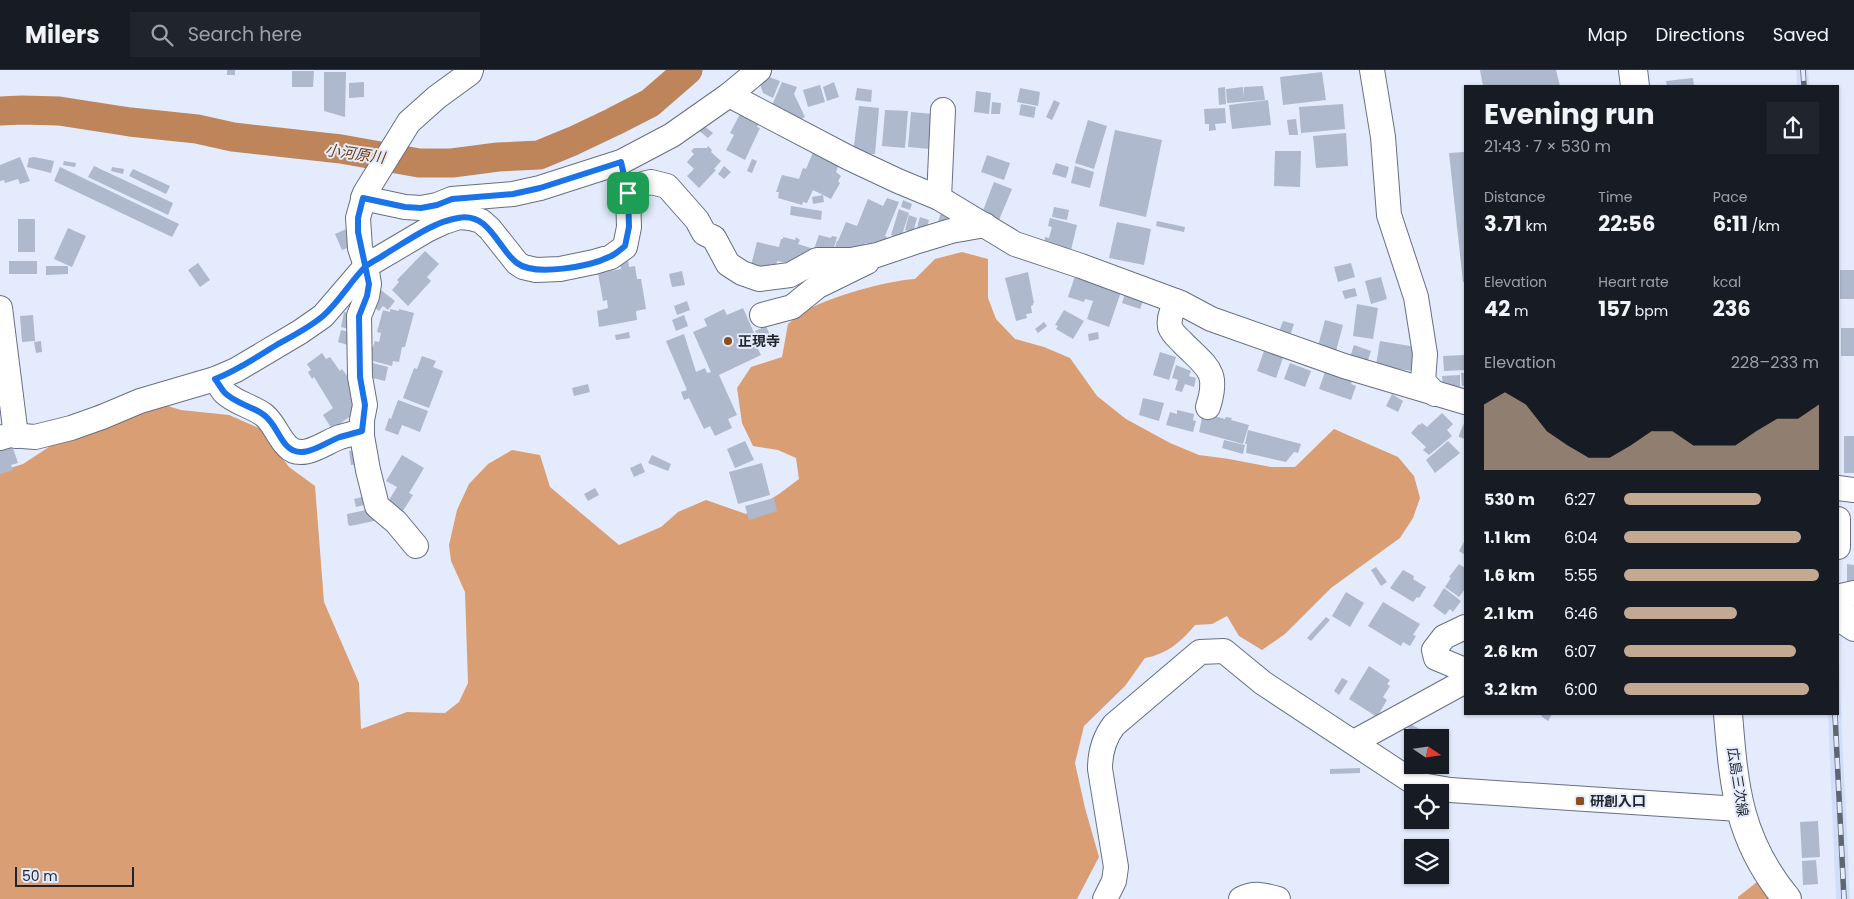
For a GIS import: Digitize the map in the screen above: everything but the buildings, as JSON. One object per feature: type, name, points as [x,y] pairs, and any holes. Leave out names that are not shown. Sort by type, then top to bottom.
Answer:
[{"type":"main road","points":[[1633,70],[1636,85]]},
{"type":"main road","name":"広島三次線","points":[[1728,715],[1740,809],[1749,839],[1758,859],[1771,880],[1787,899]]},
{"type":"street","points":[[416,546],[396,522],[377,506],[368,470],[362,431],[365,405],[360,377],[359,316],[367,296],[369,284],[360,248],[358,218],[364,195],[403,131],[437,97],[470,73],[471,70]]},
{"type":"street","points":[[364,195],[405,207],[421,208],[437,205],[452,199],[513,194],[540,188],[621,162],[672,135],[729,95],[759,70]]},
{"type":"street","points":[[1372,70],[1383,137],[1390,215],[1416,297],[1425,354],[1423,381],[1435,394]]},
{"type":"street","points":[[729,95],[849,158],[939,198],[1015,244],[1081,266],[1175,301],[1211,319],[1344,366],[1464,402]]},
{"type":"street","points":[[939,198],[943,110]]},
{"type":"street","points":[[0,308],[8,437],[35,437],[71,428],[140,401],[215,379],[236,370],[323,316],[366,266],[427,230],[459,218],[481,221],[490,229],[516,263],[524,267],[536,270],[560,269],[611,257],[625,246],[629,227],[628,193],[621,162]]},
{"type":"street","points":[[628,193],[639,185],[651,182],[667,186],[697,220],[704,233],[714,238],[728,264],[742,274],[759,279],[790,275],[818,260],[857,259],[877,255],[951,232],[984,225]]},
{"type":"street","points":[[762,315],[792,307],[818,286],[891,250]]},
{"type":"street","points":[[1175,301],[1169,321],[1171,330],[1206,366],[1213,379],[1214,390],[1208,407]]},
{"type":"street","points":[[215,379],[224,392],[265,416],[273,425],[279,438],[289,449],[314,451],[339,438],[362,431]]},
{"type":"street","points":[[1839,488],[1854,490]]},
{"type":"street","points":[[1854,593],[1841,596],[1845,623],[1854,629]]},
{"type":"street","points":[[1464,627],[1444,637],[1434,650],[1436,658],[1460,668],[1464,674]]},
{"type":"street","points":[[1105,899],[1114,881],[1116,867],[1100,769],[1102,751],[1108,733],[1200,652],[1224,651],[1263,683],[1416,784],[1437,788],[1740,809]]},
{"type":"street","points":[[1418,692],[1464,674]]},
{"type":"street","points":[[1354,742],[1458,685],[1464,674]]},
{"type":"street","points":[[1241,899],[1249,895],[1262,894],[1278,899]]},
{"type":"shaded area","points":[[1796,70],[1808,70],[1809,85],[1797,85]]},
{"type":"shaded area","points":[[962,252],[988,259],[988,298],[996,319],[1015,339],[1044,347],[1070,358],[1097,396],[1126,419],[1170,443],[1199,455],[1271,467],[1295,467],[1334,429],[1398,457],[1414,476],[1420,498],[1413,518],[1400,538],[1331,588],[1285,634],[1262,650],[1239,636],[1227,616],[1212,624],[1195,625],[1184,637],[1167,650],[1145,658],[1125,686],[1084,726],[1075,763],[1099,857],[1077,899],[0,899],[0,471],[23,464],[52,445],[96,405],[131,395],[181,410],[229,415],[261,429],[289,467],[315,486],[324,602],[359,683],[361,729],[407,712],[445,713],[459,702],[468,683],[465,592],[451,561],[449,545],[457,510],[469,484],[488,464],[512,450],[540,455],[550,487],[619,545],[661,527],[678,512],[706,500],[746,514],[799,479],[796,458],[778,450],[753,446],[742,423],[737,388],[751,367],[782,357],[788,324],[807,310],[859,290],[915,279],[935,259]]},
{"type":"shaded area","points":[[1839,666],[1850,899],[1836,899],[1828,715],[1839,715]]},
{"type":"shaded area","points":[[1757,882],[1771,899],[1738,899],[1738,897]]},
{"type":"waterway","name":"小河原川","points":[[0,111],[59,111],[130,122],[197,129],[233,137],[341,149],[419,163],[452,163],[498,157],[539,155],[573,141],[650,103],[688,70]]},
{"type":"railway","points":[[1803,70],[1804,85]]},
{"type":"railway","points":[[1835,715],[1844,899]]},
{"type":"place","name":"正現寺","points":[[728,341]]},
{"type":"place","name":"研創入口","points":[[1580,801]]},
{"type":"route","points":[[628,193],[621,162],[564,182],[540,188],[513,194],[452,199],[437,205],[421,208],[405,207],[363,198],[358,218],[358,232],[360,248],[366,266],[369,284],[367,296],[359,316],[360,377],[365,405],[362,431],[339,438],[314,451],[289,449],[279,438],[273,425],[265,416],[224,392],[215,379],[236,370],[300,332],[323,316],[366,266],[444,222],[459,218],[481,221],[490,229],[516,263],[536,270],[560,269],[611,257],[625,246],[629,227],[628,193]]}]
